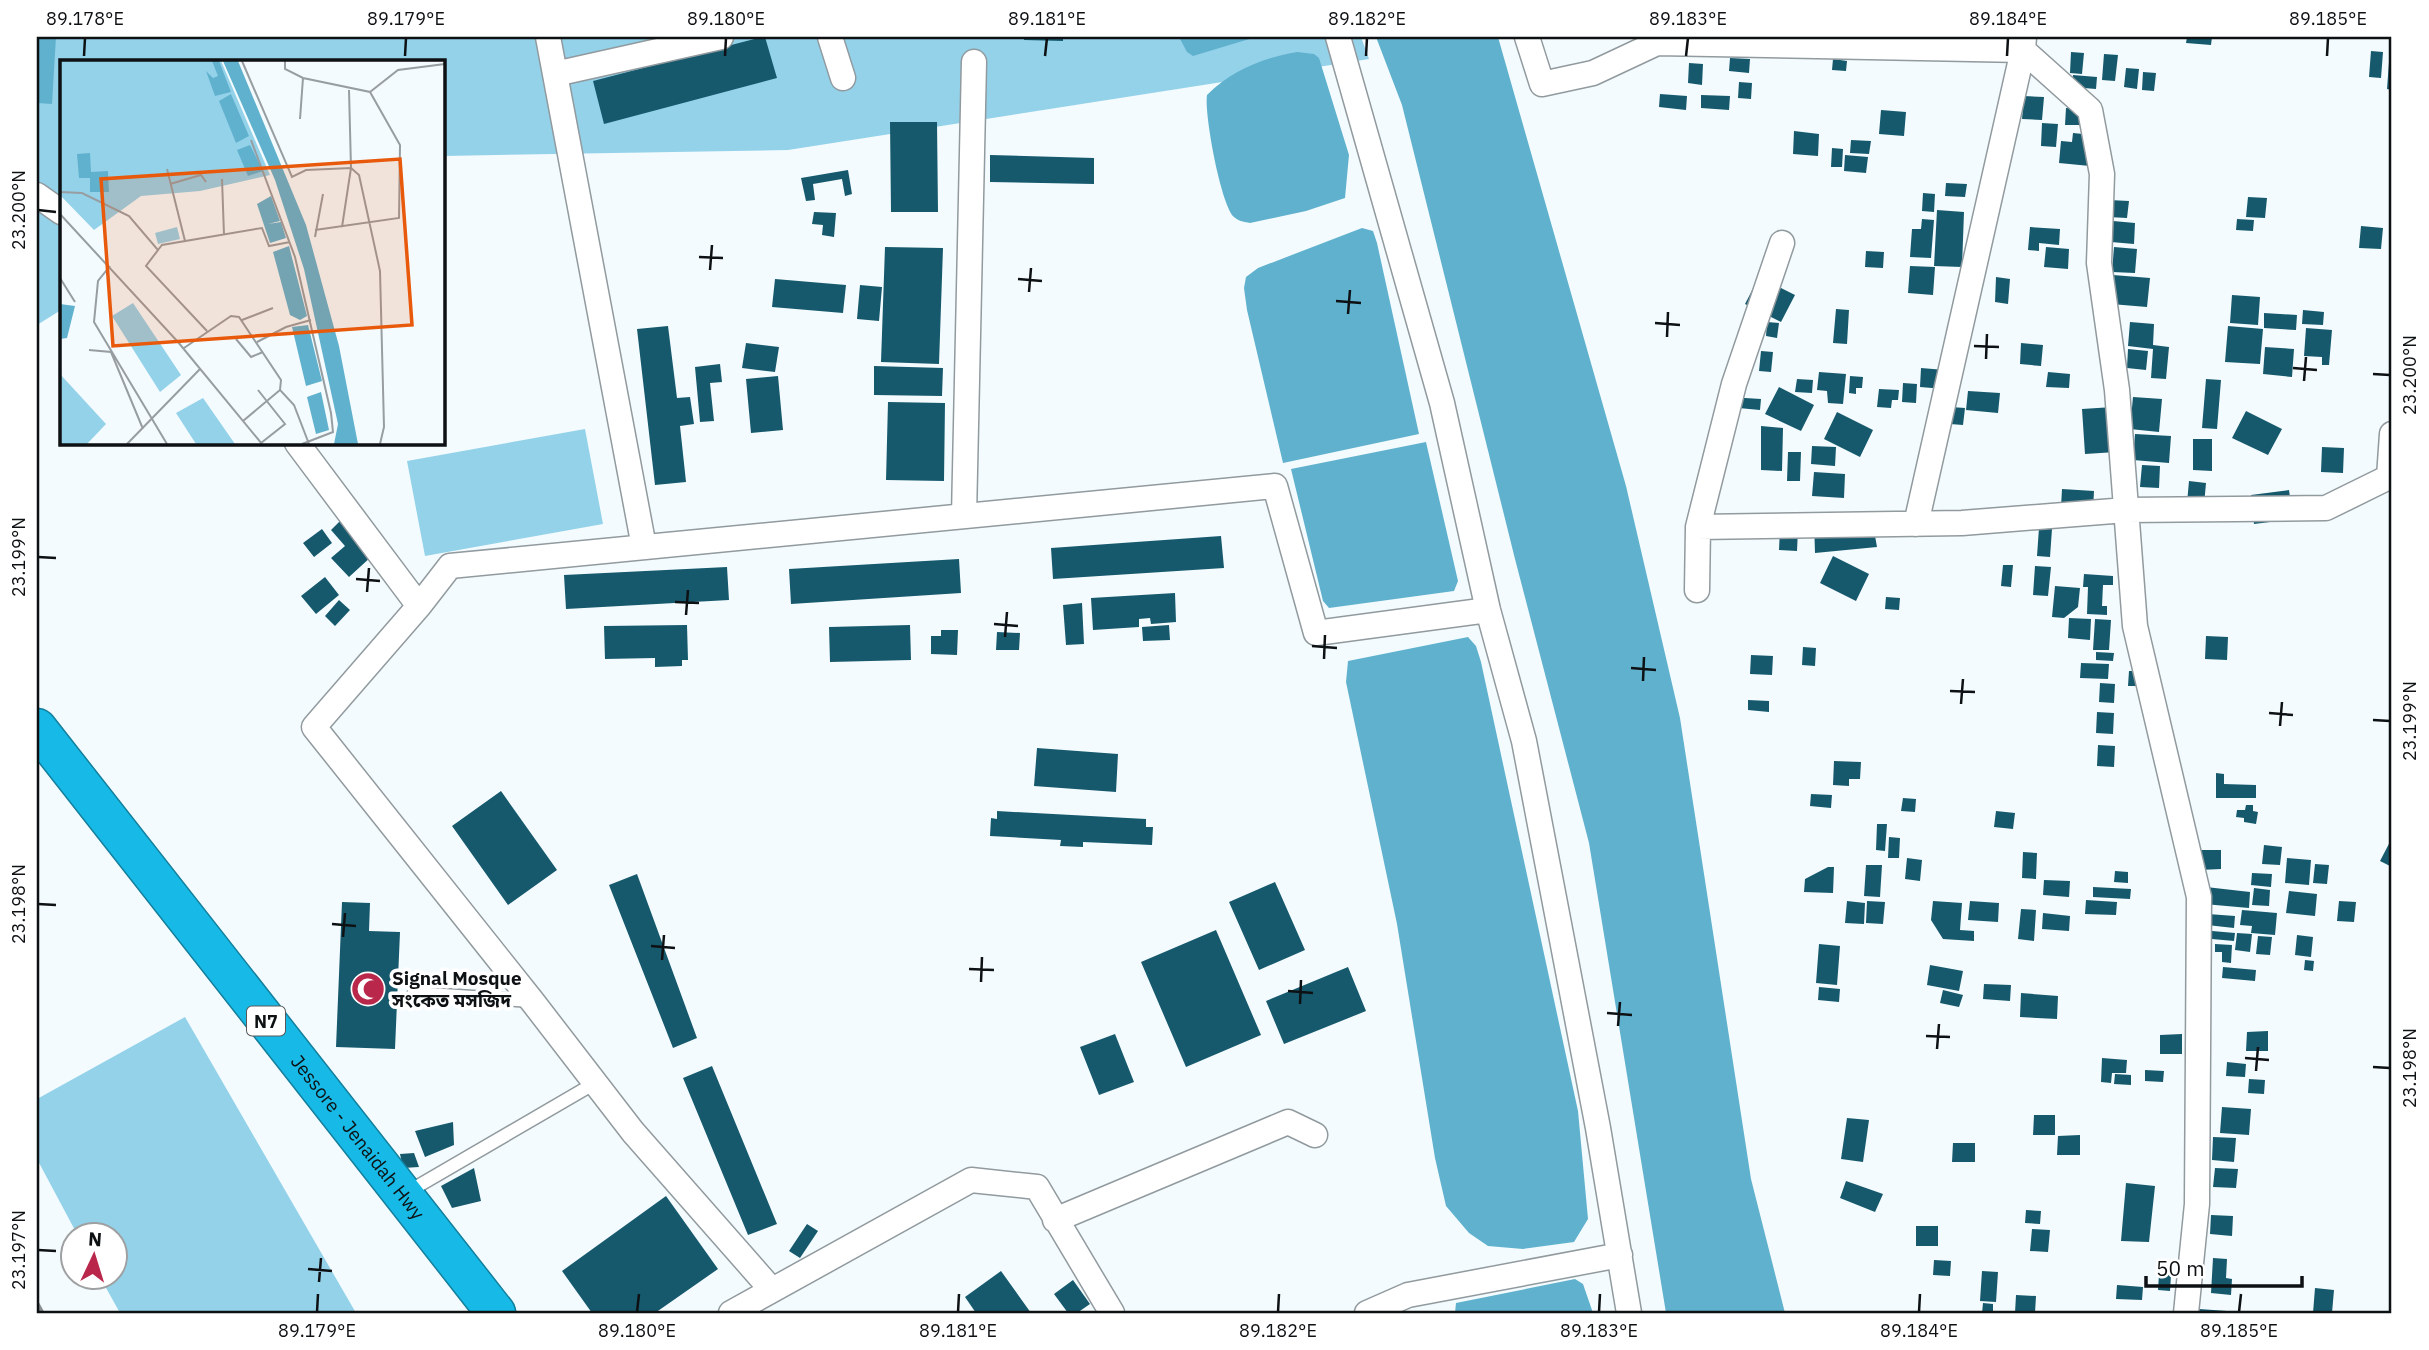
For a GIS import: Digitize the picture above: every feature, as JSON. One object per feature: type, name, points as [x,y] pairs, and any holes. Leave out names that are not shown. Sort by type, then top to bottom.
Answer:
[{"type":"highway","name":"Jessore - Jenaidah Hwy","points":[[37,728],[496,1313]]},
{"type":"street","points":[[548,37],[644,547]]},
{"type":"street","points":[[555,74],[721,37]]},
{"type":"street","points":[[830,37],[843,78]]},
{"type":"street","points":[[1338,37],[1442,404],[1488,610],[1524,741],[1629,1313]]},
{"type":"street","points":[[1527,37],[1542,84],[1594,73],[1657,43],[2023,43],[2090,110],[2102,174],[2099,263],[2117,390],[2135,626],[2199,897],[2197,1204],[2186,1313]]},
{"type":"street","points":[[1916,524],[2023,43]]},
{"type":"street","points":[[964,516],[974,62]]},
{"type":"street","points":[[37,195],[60,211]]},
{"type":"street","points":[[1697,590],[1698,527],[1734,384],[1782,243]]},
{"type":"street","points":[[1698,527],[1962,523],[2126,510],[2326,508],[2389,477],[2392,434]]},
{"type":"street","points":[[299,444],[419,607]]},
{"type":"street","points":[[771,1289],[633,1132],[533,1001],[313,727],[419,607],[450,566],[1275,486],[1316,633],[1488,610]]},
{"type":"street","points":[[1055,1220],[1288,1122],[1315,1135]]},
{"type":"street","points":[[731,1313],[971,1180],[1037,1187],[1112,1313]]},
{"type":"street","points":[[1367,1313],[1408,1295],[1620,1255]]},
{"type":"lane","points":[[414,993],[533,1001]]},
{"type":"lane","points":[[402,1195],[595,1083]]},
{"type":"shaded area","points":[[37,37],[1361,37],[1369,59],[788,150],[444,156],[444,60],[60,60],[60,311],[37,325]]},
{"type":"shaded area","points":[[37,37],[56,37],[52,104],[37,103]]},
{"type":"shaded area","points":[[1179,37],[1256,37],[1193,56],[1187,52]]},
{"type":"shaded area","points":[[1376,37],[1498,37],[1626,486],[1680,718],[1751,1179],[1785,1313],[1666,1313],[1589,843],[1402,105]]},
{"type":"shaded area","points":[[1297,52],[1314,54],[1319,58],[1349,155],[1345,198],[1306,211],[1250,223],[1242,221],[1234,217],[1229,209],[1219,178],[1208,120],[1207,95],[1249,66]]},
{"type":"shaded area","points":[[1362,228],[1373,231],[1377,243],[1419,434],[1283,463],[1247,310],[1244,288],[1246,277],[1258,268]]},
{"type":"shaded area","points":[[585,429],[603,524],[425,556],[407,461]]},
{"type":"shaded area","points":[[1426,442],[1458,581],[1454,591],[1329,608],[1323,601],[1291,469]]},
{"type":"shaded area","points":[[1468,637],[1476,646],[1481,662],[1578,1111],[1588,1219],[1574,1242],[1523,1249],[1488,1246],[1469,1233],[1446,1206],[1435,1158],[1397,924],[1346,682],[1348,661]]},
{"type":"shaded area","points":[[185,1017],[356,1313],[120,1313],[107,1290],[130,1290],[130,1220],[70,1220],[37,1159],[37,1099]]},
{"type":"shaded area","points":[[1575,1279],[1583,1284],[1593,1313],[1455,1313],[1456,1303]]},
{"type":"building","points":[[765,37],[777,78],[604,124],[593,81]]},
{"type":"building","points":[[1024,37],[1063,37],[1063,41],[1024,40]]},
{"type":"building","points":[[2187,37],[2212,37],[2211,45],[2186,43]]},
{"type":"building","points":[[2371,51],[2383,52],[2381,78],[2369,77]]},
{"type":"building","points":[[2071,52],[2084,53],[2082,74],[2070,73]]},
{"type":"building","points":[[2104,54],[2118,55],[2115,81],[2102,80]]},
{"type":"building","points":[[1730,58],[1750,59],[1749,73],[1729,71]]},
{"type":"building","points":[[1833,59],[1847,61],[1846,71],[1832,70]]},
{"type":"building","points":[[2389,62],[2392,62],[2392,90],[2387,89]]},
{"type":"building","points":[[1689,63],[1703,64],[1702,85],[1688,83]]},
{"type":"building","points":[[2126,68],[2139,69],[2137,89],[2124,87]]},
{"type":"building","points":[[2143,72],[2156,73],[2154,91],[2142,90]]},
{"type":"building","points":[[2073,75],[2097,77],[2096,89],[2072,87]]},
{"type":"building","points":[[1739,82],[1752,83],[1751,99],[1738,98]]},
{"type":"building","points":[[1660,94],[1687,96],[1686,110],[1659,107]]},
{"type":"building","points":[[1701,95],[1730,96],[1729,110],[1701,108]]},
{"type":"building","points":[[2024,96],[2044,97],[2042,120],[2022,119]]},
{"type":"building","points":[[2066,108],[2084,109],[2084,125],[2065,125]]},
{"type":"building","points":[[1881,110],[1906,112],[1904,136],[1879,134]]},
{"type":"building","points":[[890,122],[937,122],[938,212],[891,212]]},
{"type":"building","points":[[2042,123],[2058,124],[2056,147],[2041,146]]},
{"type":"building","points":[[1794,131],[1819,134],[1818,156],[1793,154]]},
{"type":"building","points":[[2073,133],[2093,135],[2090,166],[2059,163],[2061,141],[2072,142]]},
{"type":"building","points":[[1851,140],[1871,141],[1869,154],[1850,153]]},
{"type":"building","points":[[1832,148],[1843,149],[1842,167],[1831,167]]},
{"type":"building","points":[[990,155],[1094,158],[1094,184],[990,182]]},
{"type":"building","points":[[1845,155],[1868,157],[1866,173],[1844,171]]},
{"type":"building","points":[[848,170],[852,194],[845,196],[842,179],[813,184],[815,200],[806,201],[801,178]]},
{"type":"building","points":[[1946,183],[1967,184],[1965,197],[1945,196]]},
{"type":"building","points":[[1923,193],[1935,194],[1934,212],[1922,211]]},
{"type":"building","points":[[2248,197],[2267,198],[2265,218],[2246,217]]},
{"type":"building","points":[[2109,200],[2129,201],[2127,218],[2108,217]]},
{"type":"building","points":[[1937,210],[1964,212],[1962,267],[1934,266]]},
{"type":"building","points":[[814,212],[836,213],[834,237],[822,235],[823,225],[812,224]]},
{"type":"building","points":[[1922,219],[1934,220],[1931,258],[1910,257],[1912,229],[1921,229]]},
{"type":"building","points":[[2237,219],[2254,220],[2253,231],[2236,230]]},
{"type":"building","points":[[2113,221],[2135,223],[2134,244],[2111,242]]},
{"type":"building","points":[[2361,226],[2383,228],[2381,249],[2359,248]]},
{"type":"building","points":[[2030,227],[2060,229],[2059,245],[2039,243],[2039,251],[2028,250]]},
{"type":"building","points":[[885,247],[943,248],[939,364],[881,362]]},
{"type":"building","points":[[2046,247],[2069,249],[2068,269],[2044,267]]},
{"type":"building","points":[[2114,247],[2137,249],[2135,273],[2112,272]]},
{"type":"building","points":[[1866,251],[1884,252],[1883,268],[1865,267]]},
{"type":"building","points":[[1910,266],[1935,267],[1933,295],[1908,293]]},
{"type":"building","points":[[2113,275],[2150,278],[2147,307],[2111,304]]},
{"type":"building","points":[[1759,277],[1795,295],[1781,322],[1745,304]]},
{"type":"building","points":[[1996,277],[2010,279],[2008,304],[1995,302]]},
{"type":"building","points":[[775,279],[846,285],[843,313],[772,307]]},
{"type":"building","points":[[860,285],[882,287],[879,321],[857,319]]},
{"type":"building","points":[[2232,295],[2260,297],[2258,325],[2230,323]]},
{"type":"building","points":[[1836,309],[1849,310],[1847,344],[1833,343]]},
{"type":"building","points":[[2303,310],[2324,312],[2323,325],[2302,324]]},
{"type":"building","points":[[2264,313],[2297,315],[2296,330],[2264,328]]},
{"type":"building","points":[[1767,322],[1779,323],[1777,338],[1766,336]]},
{"type":"building","points":[[2130,322],[2154,324],[2153,345],[2169,347],[2166,379],[2151,378],[2153,349],[2128,346]]},
{"type":"building","points":[[668,326],[677,398],[690,397],[694,424],[680,426],[686,482],[655,485],[637,329]]},
{"type":"building","points":[[2228,326],[2263,329],[2260,364],[2225,362]]},
{"type":"building","points":[[2306,328],[2332,330],[2329,365],[2322,365],[2322,357],[2304,356]]},
{"type":"building","points":[[746,343],[779,347],[775,372],[742,368]]},
{"type":"building","points":[[2021,343],[2043,345],[2041,366],[2020,364]]},
{"type":"building","points":[[2265,347],[2294,349],[2292,377],[2263,374]]},
{"type":"building","points":[[2128,349],[2148,351],[2146,370],[2127,368]]},
{"type":"building","points":[[1761,351],[1773,352],[1771,372],[1759,371]]},
{"type":"building","points":[[720,364],[722,382],[710,383],[714,421],[700,422],[695,367]]},
{"type":"building","points":[[874,366],[943,368],[942,396],[874,395]]},
{"type":"building","points":[[1921,368],[1945,370],[1944,389],[1920,387]]},
{"type":"building","points":[[1819,372],[1846,374],[1843,404],[1828,403],[1827,391],[1817,390]]},
{"type":"building","points":[[2048,372],[2070,374],[2069,388],[2046,387]]},
{"type":"building","points":[[778,376],[783,430],[751,433],[746,379]]},
{"type":"building","points":[[1850,376],[1863,377],[1862,388],[1856,388],[1856,394],[1849,393]]},
{"type":"building","points":[[1797,379],[1813,380],[1812,393],[1795,392]]},
{"type":"building","points":[[2206,379],[2221,380],[2217,429],[2202,428]]},
{"type":"building","points":[[1903,383],[1917,384],[1916,403],[1902,402]]},
{"type":"building","points":[[1779,387],[1814,405],[1801,431],[1765,414]]},
{"type":"building","points":[[1879,389],[1899,390],[1898,400],[1892,400],[1891,408],[1877,407]]},
{"type":"building","points":[[1968,391],[2000,393],[1998,413],[1966,410]]},
{"type":"building","points":[[1729,397],[1761,399],[1760,410],[1728,407]]},
{"type":"building","points":[[2133,397],[2162,399],[2159,432],[2130,429]]},
{"type":"building","points":[[888,402],[945,403],[944,481],[886,480]]},
{"type":"building","points":[[1951,407],[1965,408],[1963,425],[1950,424]]},
{"type":"building","points":[[2113,407],[2116,452],[2085,454],[2082,409]]},
{"type":"building","points":[[2246,411],[2282,429],[2268,455],[2232,438]]},
{"type":"building","points":[[1837,412],[1873,430],[1860,457],[1824,439]]},
{"type":"building","points":[[1761,426],[1783,428],[1782,471],[1761,470]]},
{"type":"building","points":[[2135,434],[2171,436],[2169,463],[2133,460]]},
{"type":"building","points":[[2193,439],[2212,439],[2212,471],[2193,470]]},
{"type":"building","points":[[1812,446],[1836,447],[1835,466],[1811,464]]},
{"type":"building","points":[[2322,447],[2344,448],[2343,473],[2321,472]]},
{"type":"building","points":[[1788,452],[1801,452],[1800,481],[1787,481]]},
{"type":"building","points":[[2142,465],[2160,466],[2159,488],[2140,487]]},
{"type":"building","points":[[1814,472],[1845,474],[1844,498],[1812,496]]},
{"type":"building","points":[[2189,481],[2206,483],[2204,505],[2187,503]]},
{"type":"building","points":[[2062,489],[2094,491],[2093,510],[2061,507]]},
{"type":"building","points":[[2289,490],[2293,519],[2254,524],[2251,495]]},
{"type":"building","points":[[1872,519],[1877,547],[1815,553],[1814,521]]},
{"type":"building","points":[[340,521],[372,556],[349,577],[331,558],[345,546],[331,530]]},
{"type":"building","points":[[1780,528],[1798,529],[1797,551],[1779,550]]},
{"type":"building","points":[[2039,528],[2052,529],[2050,557],[2037,556]]},
{"type":"building","points":[[322,529],[332,543],[314,557],[303,543]]},
{"type":"building","points":[[1221,536],[1224,568],[1053,579],[1051,548]]},
{"type":"building","points":[[1833,556],[1869,574],[1856,601],[1820,583]]},
{"type":"building","points":[[959,559],[961,593],[791,604],[789,569]]},
{"type":"building","points":[[2003,565],[2013,565],[2011,587],[2001,586]]},
{"type":"building","points":[[2035,566],[2051,567],[2048,596],[2033,595]]},
{"type":"building","points":[[727,567],[729,600],[566,609],[564,575]]},
{"type":"building","points":[[2084,574],[2113,576],[2113,585],[2103,585],[2102,606],[2107,606],[2107,615],[2087,614],[2088,587],[2083,587]]},
{"type":"building","points":[[325,577],[339,595],[316,614],[301,596]]},
{"type":"building","points":[[2055,586],[2080,588],[2078,607],[2064,618],[2052,617]]},
{"type":"building","points":[[1175,593],[1176,622],[1151,624],[1150,618],[1139,619],[1139,627],[1093,630],[1091,598]]},
{"type":"building","points":[[1886,597],[1900,598],[1899,610],[1885,609]]},
{"type":"building","points":[[339,600],[350,610],[335,626],[325,616]]},
{"type":"building","points":[[1082,603],[1084,644],[1066,645],[1063,605]]},
{"type":"building","points":[[2069,618],[2091,619],[2090,640],[2068,638]]},
{"type":"building","points":[[2095,619],[2111,620],[2109,650],[2093,650]]},
{"type":"building","points":[[687,625],[688,660],[682,660],[682,666],[655,667],[655,658],[605,659],[604,626]]},
{"type":"building","points":[[910,625],[911,660],[830,662],[829,627]]},
{"type":"building","points":[[1169,625],[1170,640],[1143,641],[1142,627]]},
{"type":"building","points":[[941,630],[958,630],[957,655],[931,654],[931,636],[941,636]]},
{"type":"building","points":[[997,632],[1020,633],[1019,650],[996,650]]},
{"type":"building","points":[[2206,636],[2228,637],[2227,660],[2205,659]]},
{"type":"building","points":[[1803,647],[1816,648],[1815,666],[1802,665]]},
{"type":"building","points":[[2096,652],[2114,653],[2113,661],[2096,660]]},
{"type":"building","points":[[1751,655],[1773,656],[1772,675],[1750,674]]},
{"type":"building","points":[[2081,663],[2109,664],[2108,679],[2080,678]]},
{"type":"building","points":[[2129,671],[2138,671],[2138,686],[2128,686]]},
{"type":"building","points":[[2100,683],[2115,684],[2114,703],[2099,702]]},
{"type":"building","points":[[1748,700],[1769,701],[1769,712],[1748,710]]},
{"type":"building","points":[[2097,712],[2114,713],[2113,734],[2096,733]]},
{"type":"building","points":[[2098,745],[2115,746],[2114,767],[2097,766]]},
{"type":"building","points":[[1037,748],[1118,754],[1116,792],[1034,786]]},
{"type":"building","points":[[1834,761],[1861,762],[1860,779],[1849,779],[1849,786],[1833,785]]},
{"type":"building","points":[[2216,773],[2224,774],[2224,784],[2256,785],[2256,798],[2216,798]]},
{"type":"building","points":[[501,791],[557,870],[508,905],[452,826]]},
{"type":"building","points":[[1811,794],[1832,795],[1831,808],[1810,806]]},
{"type":"building","points":[[1903,798],[1916,799],[1915,812],[1901,811]]},
{"type":"building","points":[[2246,805],[2253,805],[2253,811],[2258,812],[2256,824],[2236,817],[2237,810],[2245,810]]},
{"type":"building","points":[[997,811],[1146,819],[1146,827],[1153,827],[1152,845],[1083,842],[1083,847],[1060,846],[1061,840],[990,836],[991,818],[997,819]]},
{"type":"building","points":[[1996,811],[2015,813],[2013,829],[1994,827]]},
{"type":"building","points":[[1877,824],[1887,824],[1885,851],[1876,850]]},
{"type":"building","points":[[1889,837],[1900,838],[1899,858],[1888,858]]},
{"type":"building","points":[[2392,838],[2392,867],[2380,861]]},
{"type":"building","points":[[2264,845],[2282,847],[2280,865],[2262,864]]},
{"type":"building","points":[[2200,850],[2221,850],[2221,869],[2199,870]]},
{"type":"building","points":[[2023,852],[2037,853],[2036,879],[2022,878]]},
{"type":"building","points":[[1907,858],[1922,860],[1920,881],[1905,879]]},
{"type":"building","points":[[2287,858],[2311,860],[2309,885],[2285,883]]},
{"type":"building","points":[[2315,864],[2329,865],[2327,884],[2313,883]]},
{"type":"building","points":[[1866,865],[1882,865],[1880,897],[1864,896]]},
{"type":"building","points":[[1828,867],[1834,867],[1833,893],[1804,892],[1805,879]]},
{"type":"building","points":[[2115,871],[2128,872],[2128,883],[2114,882]]},
{"type":"building","points":[[2252,873],[2272,874],[2271,887],[2251,885]]},
{"type":"building","points":[[637,874],[697,1038],[673,1048],[609,885]]},
{"type":"building","points":[[2044,880],[2070,881],[2069,897],[2043,895]]},
{"type":"building","points":[[1275,882],[1305,950],[1259,970],[1229,902]]},
{"type":"building","points":[[2093,887],[2131,889],[2130,899],[2093,897]]},
{"type":"building","points":[[2206,887],[2250,892],[2249,908],[2204,904]]},
{"type":"building","points":[[2254,888],[2270,890],[2269,906],[2252,905]]},
{"type":"building","points":[[2289,891],[2317,894],[2315,916],[2286,913]]},
{"type":"building","points":[[2086,900],[2117,902],[2116,915],[2085,914]]},
{"type":"building","points":[[1847,901],[1865,903],[1864,924],[1845,923]]},
{"type":"building","points":[[1867,901],[1885,902],[1883,924],[1866,923]]},
{"type":"building","points":[[1933,901],[1962,903],[1960,930],[1974,931],[1974,941],[1943,939],[1931,920]]},
{"type":"building","points":[[1970,901],[1999,903],[1998,922],[1968,920]]},
{"type":"building","points":[[2339,901],[2356,902],[2354,922],[2337,921]]},
{"type":"building","name":"Signal Mosque সংকেত মসজিদ","points":[[342,902],[370,903],[369,931],[400,932],[395,1049],[336,1047]]},
{"type":"building","points":[[2021,909],[2036,910],[2034,941],[2018,939]]},
{"type":"building","points":[[2242,910],[2277,913],[2275,935],[2251,933],[2252,926],[2240,925]]},
{"type":"building","points":[[2043,913],[2070,916],[2069,931],[2042,929]]},
{"type":"building","points":[[2208,914],[2235,916],[2234,928],[2207,925]]},
{"type":"building","points":[[1216,930],[1261,1035],[1186,1067],[1141,962]]},
{"type":"building","points":[[2212,931],[2235,933],[2234,941],[2212,939]]},
{"type":"building","points":[[2237,933],[2252,934],[2250,952],[2235,950]]},
{"type":"building","points":[[2297,935],[2313,937],[2311,957],[2295,955]]},
{"type":"building","points":[[2258,936],[2272,937],[2270,955],[2256,954]]},
{"type":"building","points":[[1819,944],[1840,946],[1837,985],[1816,983]]},
{"type":"building","points":[[2215,944],[2232,945],[2231,963],[2222,962],[2222,952],[2215,952]]},
{"type":"building","points":[[2305,960],[2314,961],[2313,971],[2304,970]]},
{"type":"building","points":[[1930,965],[1963,971],[1959,991],[1927,985]]},
{"type":"building","points":[[1348,967],[1366,1011],[1284,1044],[1266,1001]]},
{"type":"building","points":[[2223,967],[2256,970],[2255,981],[2222,978]]},
{"type":"building","points":[[1984,984],[2011,985],[2010,1001],[1983,999]]},
{"type":"building","points":[[1819,987],[1840,989],[1839,1002],[1818,1000]]},
{"type":"building","points":[[1943,990],[1963,995],[1959,1007],[1940,1003]]},
{"type":"building","points":[[2021,993],[2058,996],[2057,1019],[2020,1017]]},
{"type":"building","points":[[2268,1031],[2268,1051],[2246,1051],[2247,1032]]},
{"type":"building","points":[[1115,1034],[1134,1082],[1099,1095],[1080,1047]]},
{"type":"building","points":[[2182,1034],[2182,1054],[2160,1054],[2160,1035]]},
{"type":"building","points":[[2102,1058],[2127,1060],[2126,1073],[2112,1073],[2111,1083],[2101,1082]]},
{"type":"building","points":[[2227,1062],[2246,1064],[2245,1077],[2226,1076]]},
{"type":"building","points":[[712,1066],[777,1224],[748,1235],[683,1078]]},
{"type":"building","points":[[2145,1070],[2164,1071],[2163,1082],[2145,1081]]},
{"type":"building","points":[[2115,1074],[2131,1075],[2131,1085],[2114,1084]]},
{"type":"building","points":[[2249,1079],[2265,1080],[2264,1094],[2248,1093]]},
{"type":"building","points":[[2222,1107],[2251,1109],[2249,1135],[2220,1133]]},
{"type":"building","points":[[2034,1115],[2055,1115],[2055,1135],[2033,1135]]},
{"type":"building","points":[[1847,1118],[1869,1120],[1863,1162],[1841,1159]]},
{"type":"building","points":[[453,1122],[454,1145],[425,1157],[415,1131]]},
{"type":"building","points":[[2080,1135],[2080,1155],[2057,1155],[2058,1136]]},
{"type":"building","points":[[2213,1137],[2236,1138],[2234,1162],[2212,1160]]},
{"type":"building","points":[[1953,1143],[1975,1143],[1975,1162],[1952,1162]]},
{"type":"building","points":[[414,1153],[419,1167],[403,1168],[400,1154]]},
{"type":"building","points":[[474,1168],[481,1201],[452,1208],[441,1186]]},
{"type":"building","points":[[2215,1168],[2238,1169],[2236,1188],[2213,1187]]},
{"type":"building","points":[[1846,1181],[1883,1194],[1875,1212],[1840,1198]]},
{"type":"building","points":[[2126,1183],[2155,1186],[2149,1242],[2121,1241]]},
{"type":"building","points":[[666,1196],[718,1269],[655,1313],[592,1313],[562,1271]]},
{"type":"building","points":[[2026,1210],[2041,1211],[2040,1224],[2025,1223]]},
{"type":"building","points":[[2211,1215],[2233,1216],[2232,1236],[2210,1234]]},
{"type":"building","points":[[807,1224],[818,1231],[800,1258],[789,1251]]},
{"type":"building","points":[[1916,1226],[1938,1226],[1938,1246],[1916,1246]]},
{"type":"building","points":[[2032,1229],[2050,1230],[2048,1252],[2030,1251]]},
{"type":"building","points":[[2213,1258],[2227,1259],[2226,1278],[2232,1279],[2231,1295],[2211,1293]]},
{"type":"building","points":[[1934,1260],[1951,1261],[1950,1276],[1933,1275]]},
{"type":"building","points":[[1001,1271],[1031,1313],[976,1313],[965,1297]]},
{"type":"building","points":[[1982,1271],[1998,1272],[1996,1302],[1980,1301]]},
{"type":"building","points":[[2159,1274],[2171,1275],[2170,1291],[2158,1290]]},
{"type":"building","points":[[1073,1280],[1090,1304],[1077,1313],[1068,1313],[1054,1294]]},
{"type":"building","points":[[2117,1285],[2143,1287],[2142,1300],[2116,1299]]},
{"type":"building","points":[[2315,1288],[2334,1290],[2332,1313],[2313,1313]]},
{"type":"building","points":[[2016,1295],[2036,1296],[2035,1313],[2015,1313]]},
{"type":"building","points":[[1983,1303],[1993,1304],[1993,1313],[1982,1313]]},
{"type":"building","points":[[2199,1309],[2227,1311],[2227,1313],[2198,1313]]},
{"type":"railway","points":[[37,1304],[42,1313]]},
{"type":"place","name":"Signal Mosque সংকেত মসজিদ","points":[[368,989]]}]
